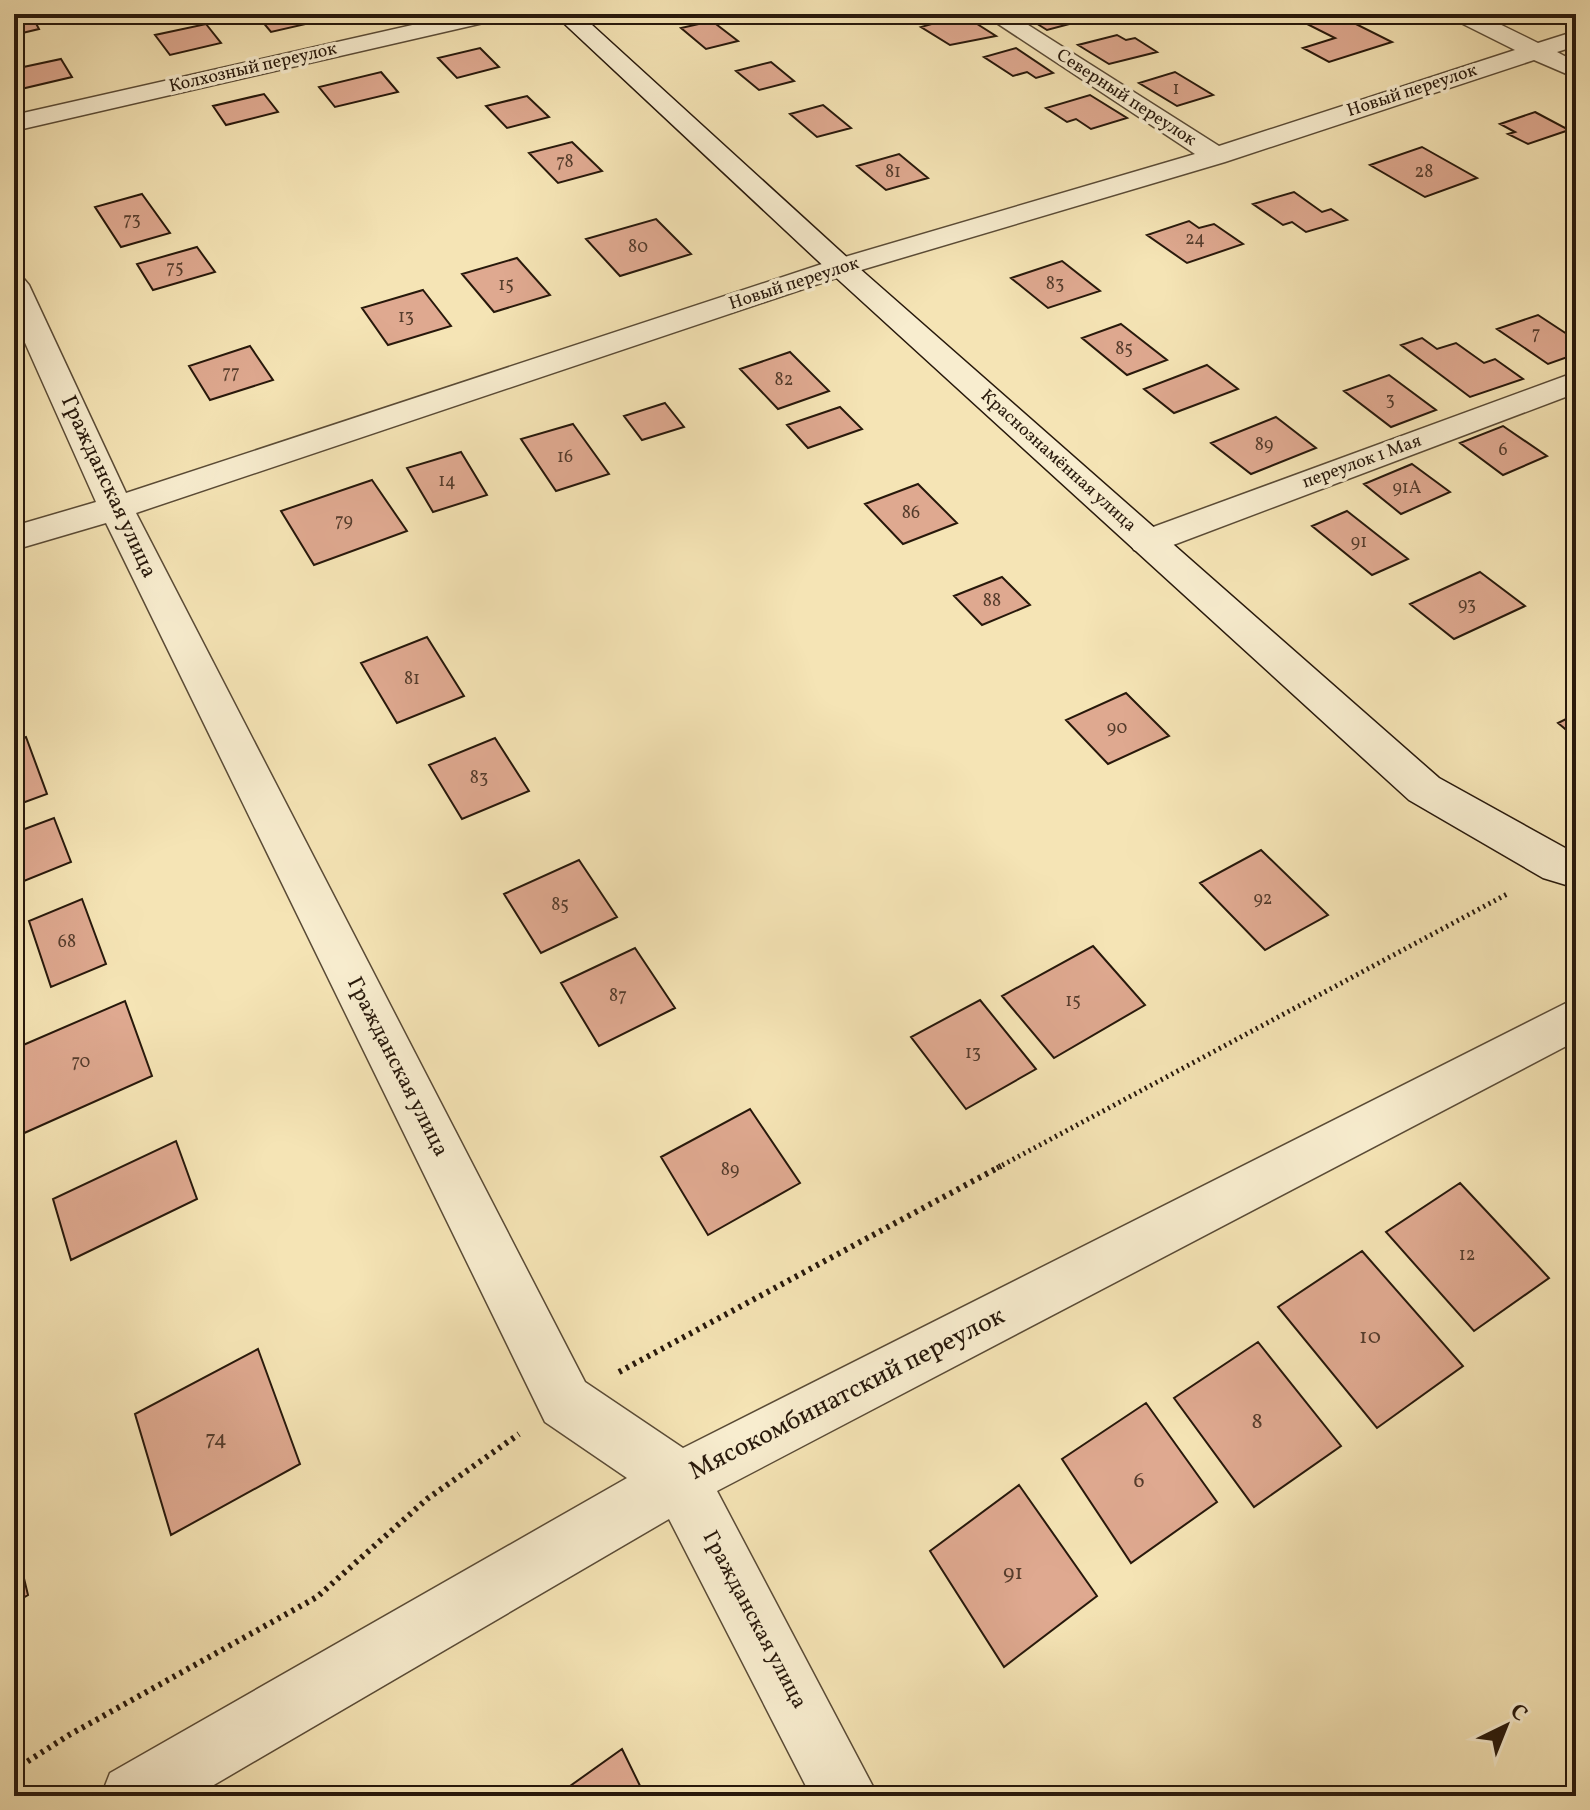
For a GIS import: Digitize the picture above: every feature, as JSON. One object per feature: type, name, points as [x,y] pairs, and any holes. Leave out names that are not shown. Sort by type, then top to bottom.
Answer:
[{"type":"street","name":"Колхозный переулок","points":[[14,123],[492,14]]},
{"type":"street","name":"Краснознамённая улица","points":[[566,14],[841,267],[1424,789],[1567,868]]},
{"type":"street","name":"Северный переулок","points":[[995,14],[1216,156]]},
{"type":"street","points":[[1461,14],[1576,71]]},
{"type":"street","name":"Новый переулок","points":[[14,538],[116,508],[841,267],[1216,156],[1576,38]]},
{"type":"street","name":"Гражданская улица","points":[[14,285],[116,508],[565,1402],[680,1480],[846,1796]]},
{"type":"street","name":"переулок 1 Мая","points":[[1147,542],[1576,382]]},
{"type":"street","name":"Мясокомбинатский переулок","points":[[133,1796],[680,1480],[1576,1018]]},
{"type":"path","points":[[14,1770],[69,1735],[317,1597],[427,1499],[565,1402],[1567,868]]},
{"type":"building","points":[[14,14],[31,14],[39,29],[14,35]]},
{"type":"building","points":[[256,14],[313,14],[319,21],[271,32]]},
{"type":"building","points":[[664,14],[702,14],[706,17],[675,24]]},
{"type":"building","points":[[1323,14],[1336,14],[1392,42],[1329,62],[1303,48],[1335,38],[1301,21]]},
{"type":"building","points":[[963,15],[996,36],[950,45],[921,27]]},
{"type":"building","points":[[1023,15],[1075,16],[1066,18],[1073,23],[1047,30]]},
{"type":"building","points":[[712,21],[738,41],[706,49],[681,28]]},
{"type":"building","points":[[206,24],[221,43],[170,55],[155,35]]},
{"type":"building","points":[[1117,35],[1126,40],[1135,38],[1157,52],[1109,64],[1078,45]]},
{"type":"building","points":[[480,48],[499,67],[457,78],[438,58]]},
{"type":"building","points":[[1016,48],[1053,73],[1036,78],[1027,72],[1013,76],[984,57]]},
{"type":"building","points":[[61,59],[72,77],[21,89],[14,69]]},
{"type":"building","points":[[771,62],[794,81],[759,90],[736,71]]},
{"type":"building","points":[[381,72],[398,92],[335,107],[319,87]]},
{"type":"building","points":[[1175,72],[1213,95],[1177,106],[1139,83]]},
{"type":"building","points":[[264,94],[278,112],[226,125],[213,106]]},
{"type":"building","points":[[1090,95],[1127,118],[1091,129],[1076,119],[1067,122],[1046,108]]},
{"type":"building","points":[[527,96],[549,117],[507,128],[486,106]]},
{"type":"building","points":[[823,105],[851,128],[817,137],[790,114]]},
{"type":"building","points":[[1535,112],[1569,130],[1528,144],[1508,134],[1515,132],[1500,124]]},
{"type":"building","points":[[572,142],[602,171],[558,183],[529,153]]},
{"type":"building","points":[[1422,147],[1477,178],[1425,197],[1370,165]]},
{"type":"building","points":[[899,154],[928,178],[886,190],[857,166]]},
{"type":"building","points":[[1294,192],[1322,212],[1331,209],[1347,220],[1306,232],[1292,222],[1283,225],[1253,204]]},
{"type":"building","points":[[142,194],[170,233],[121,247],[95,207]]},
{"type":"building","points":[[656,219],[691,254],[620,276],[586,239]]},
{"type":"building","points":[[1189,221],[1199,228],[1214,224],[1243,244],[1187,263],[1147,235]]},
{"type":"building","points":[[197,247],[215,272],[153,290],[137,264]]},
{"type":"building","points":[[517,258],[550,295],[494,312],[462,274]]},
{"type":"building","points":[[1062,261],[1100,291],[1048,308],[1011,278]]},
{"type":"building","points":[[423,290],[451,326],[388,345],[362,308]]},
{"type":"building","points":[[1538,315],[1576,340],[1576,354],[1548,364],[1497,329]]},
{"type":"building","points":[[1121,324],[1167,360],[1127,375],[1082,338]]},
{"type":"building","points":[[1422,338],[1437,349],[1456,343],[1484,363],[1495,359],[1523,379],[1470,397],[1401,345]]},
{"type":"building","points":[[250,346],[273,380],[210,400],[189,366]]},
{"type":"building","points":[[790,352],[829,391],[778,409],[740,369]]},
{"type":"building","points":[[1207,365],[1238,389],[1174,413],[1144,389]]},
{"type":"building","points":[[1389,375],[1436,410],[1391,427],[1344,391]]},
{"type":"building","points":[[665,403],[684,427],[642,440],[624,416]]},
{"type":"building","points":[[840,407],[862,429],[808,448],[787,425]]},
{"type":"building","points":[[1276,417],[1316,448],[1251,474],[1211,443]]},
{"type":"building","points":[[573,424],[609,474],[556,491],[521,439]]},
{"type":"building","points":[[1503,426],[1547,456],[1503,475],[1460,443]]},
{"type":"building","points":[[461,452],[487,495],[433,512],[407,468]]},
{"type":"building","points":[[1412,464],[1450,492],[1401,514],[1364,484]]},
{"type":"building","points":[[372,480],[407,531],[314,565],[281,511]]},
{"type":"building","points":[[918,484],[957,523],[903,544],[865,504]]},
{"type":"building","points":[[1347,511],[1408,559],[1372,575],[1312,526]]},
{"type":"building","points":[[1480,572],[1525,606],[1454,639],[1410,604]]},
{"type":"building","points":[[1002,577],[1030,605],[982,625],[954,596]]},
{"type":"building","points":[[427,637],[464,696],[397,723],[361,663]]},
{"type":"building","points":[[1126,693],[1169,736],[1108,764],[1066,720]]},
{"type":"building","points":[[1576,714],[1576,738],[1558,723]]},
{"type":"building","points":[[26,737],[47,794],[14,806],[14,741]]},
{"type":"building","points":[[495,738],[529,791],[462,819],[429,765]]},
{"type":"building","points":[[54,818],[71,862],[14,885],[14,833]]},
{"type":"building","points":[[1261,850],[1328,915],[1265,950],[1200,883]]},
{"type":"building","points":[[579,860],[617,917],[541,953],[504,894]]},
{"type":"building","points":[[82,899],[106,964],[51,987],[29,921]]},
{"type":"building","points":[[1093,946],[1145,1005],[1054,1058],[1002,996]]},
{"type":"building","points":[[635,948],[675,1008],[599,1046],[561,983]]},
{"type":"building","points":[[980,1000],[1036,1069],[966,1109],[911,1037]]},
{"type":"building","points":[[125,1001],[152,1076],[22,1134],[14,1106],[14,1049]]},
{"type":"building","points":[[750,1109],[800,1183],[708,1235],[661,1157]]},
{"type":"building","points":[[176,1141],[197,1199],[71,1260],[53,1199]]},
{"type":"building","points":[[1460,1183],[1549,1278],[1474,1331],[1386,1232]]},
{"type":"building","points":[[1362,1251],[1463,1366],[1377,1428],[1278,1307]]},
{"type":"building","points":[[1258,1342],[1341,1446],[1254,1507],[1174,1398]]},
{"type":"building","points":[[258,1349],[300,1464],[171,1535],[135,1414]]},
{"type":"building","points":[[1146,1403],[1217,1502],[1131,1563],[1062,1459]]},
{"type":"building","points":[[1019,1485],[1097,1596],[1004,1667],[930,1551]]},
{"type":"building","points":[[14,1537],[28,1595],[14,1603]]},
{"type":"building","points":[[622,1749],[645,1796],[556,1796]]}]
